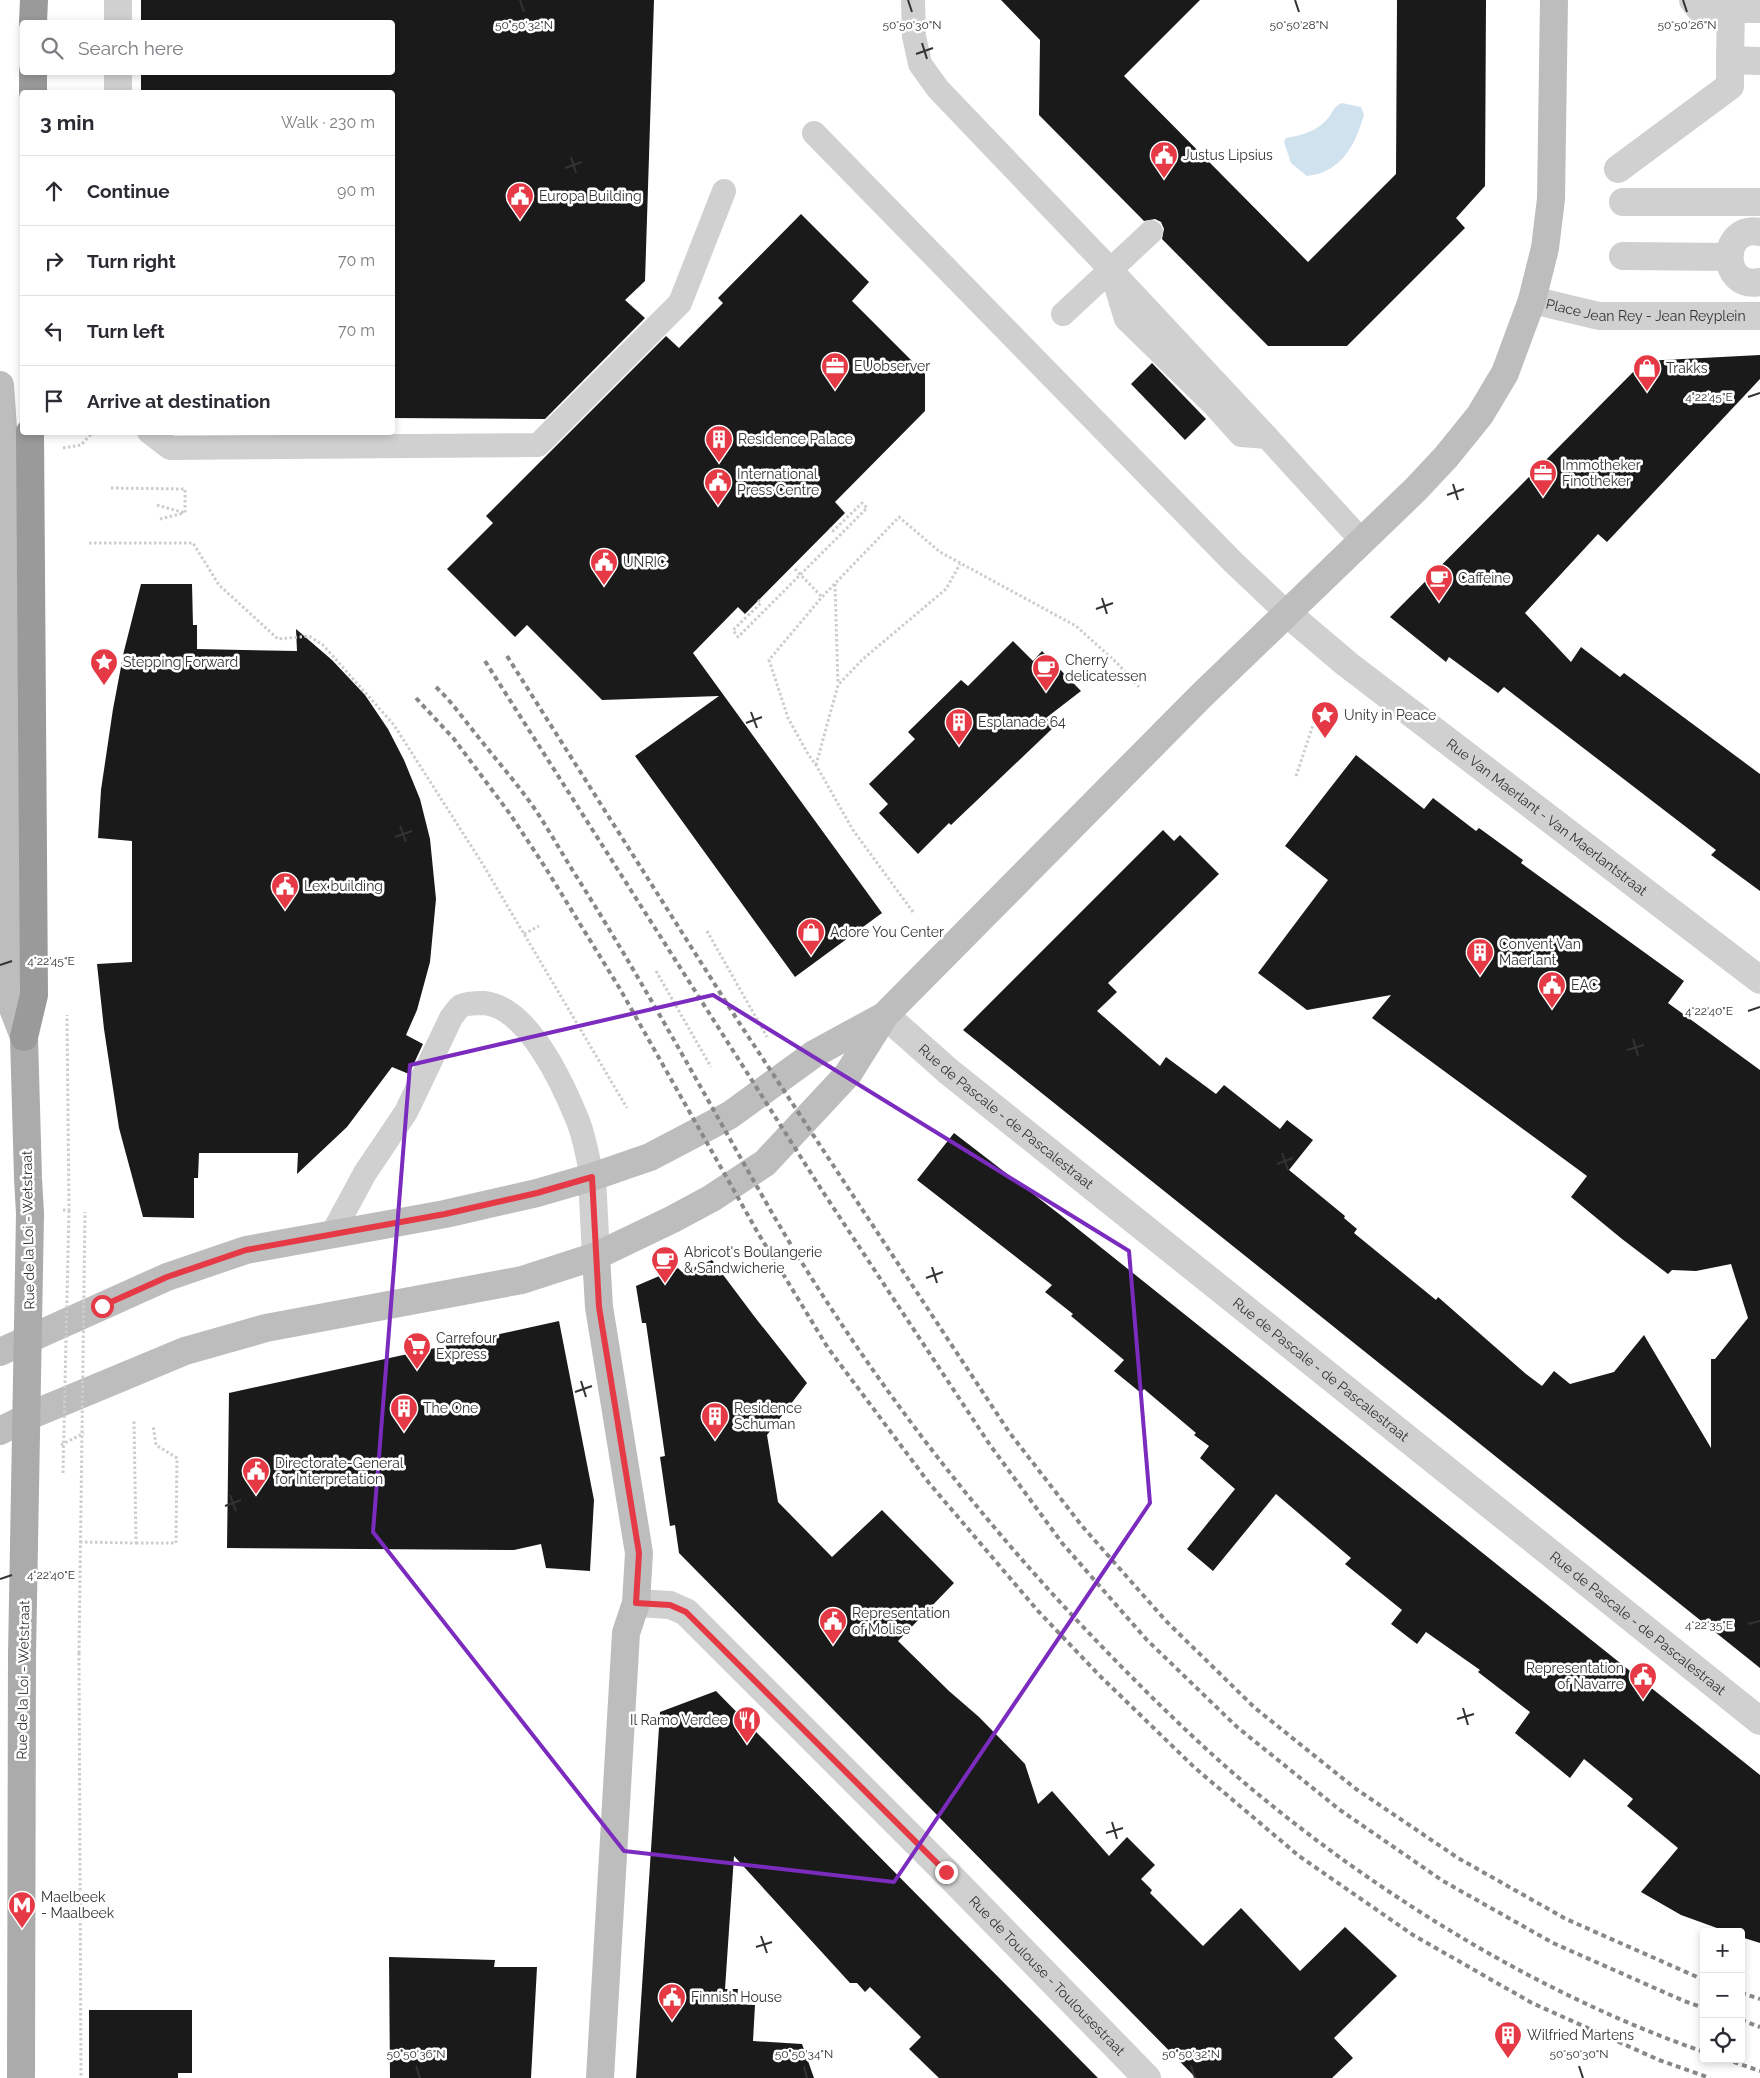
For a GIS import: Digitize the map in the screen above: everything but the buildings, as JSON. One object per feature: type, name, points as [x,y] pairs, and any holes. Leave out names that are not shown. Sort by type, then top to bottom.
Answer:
[{"type":"highway","points":[[34,0],[34,20]]},
{"type":"highway","points":[[32,90],[33,75]]},
{"type":"highway","points":[[24,1037],[34,995],[30,435]]},
{"type":"main road","name":"Rue de la Loi - Wetstraat","points":[[21,2078],[22,1655],[30,1214],[24,1037]]},
{"type":"street","points":[[118,0],[118,20]]},
{"type":"street","points":[[0,1431],[36,1413],[185,1351],[266,1328],[522,1280],[596,1256],[712,1198],[765,1163],[848,1074],[885,1015],[1202,696],[1363,542],[1446,457],[1480,415],[1506,373],[1532,300],[1545,248],[1551,199],[1554,0]]},
{"type":"street","points":[[1693,0],[1700,9],[1760,10]]},
{"type":"street","points":[[1618,169],[1730,86],[1731,9]]},
{"type":"street","points":[[1730,60],[1760,61]]},
{"type":"street","points":[[118,75],[118,90]]},
{"type":"street","points":[[1623,202],[1760,202]]},
{"type":"street","points":[[1760,232],[1745,233],[1736,238],[1730,247],[1729,257],[1730,267],[1736,275],[1744,281],[1760,282]]},
{"type":"street","points":[[1623,256],[1729,257]]},
{"type":"street","name":"Place Jean Rey - Jean Reyplein","points":[[1532,300],[1599,316],[1760,316]]},
{"type":"street","name":"Rue de la Loi - Wetstraat","points":[[0,385],[2,427],[3,894],[7,993],[24,1037]]},
{"type":"street","name":"Rue Van Maerlant - Van Maerlantstraat","points":[[1288,614],[1347,664],[1760,980]]},
{"type":"street","points":[[0,1352],[167,1277],[246,1250],[445,1214],[537,1193],[592,1177],[650,1156],[730,1115],[814,1054],[885,1015]]},
{"type":"street","name":"Rue de Pascale - de Pascalestraat","points":[[885,1015],[956,1077],[1760,1721]]},
{"type":"street","points":[[592,1177],[599,1307],[639,1553],[636,1603],[626,1633],[600,2078]]},
{"type":"street","name":"Rue de Toulouse - Toulousestraat","points":[[636,1603],[670,1605],[686,1612],[946,1872],[1147,2078]]},
{"type":"lane","points":[[913,0],[914,36],[920,64],[938,89],[1111,270],[1363,542]]},
{"type":"lane","points":[[814,133],[1233,562],[1288,614]]},
{"type":"lane","points":[[153,435],[170,448],[538,445],[680,303],[724,191]]},
{"type":"lane","points":[[1063,314],[1151,232]]},
{"type":"lane","points":[[331,1236],[365,1173],[406,1112],[451,1018],[462,1006],[477,1003],[492,1004],[515,1016],[537,1043],[565,1092],[579,1124],[592,1177]]},
{"type":"path","points":[[61,448],[81,445],[90,435]]},
{"type":"path","points":[[111,488],[185,489],[185,513]]},
{"type":"path","points":[[758,600],[761,602],[733,630],[738,637],[867,508],[862,503],[833,532],[830,528]]},
{"type":"path","points":[[157,505],[185,513]]},
{"type":"path","points":[[160,518],[185,513]]},
{"type":"path","points":[[913,912],[853,830],[808,754],[788,718],[769,660],[822,598],[899,517],[940,552],[1076,626],[1117,663],[1139,687]]},
{"type":"path","points":[[90,543],[193,543],[219,585],[278,639],[309,636],[323,645],[394,725],[482,863],[627,1108]]},
{"type":"path","points":[[838,685],[863,659],[946,589],[960,564]]},
{"type":"path","points":[[795,569],[822,598]]},
{"type":"path","points":[[816,765],[838,685],[835,584]]},
{"type":"path","points":[[1296,776],[1318,710],[1326,701]]},
{"type":"path","points":[[524,934],[539,926]]},
{"type":"path","points":[[707,931],[767,1037]]},
{"type":"path","points":[[656,971],[710,1067]]},
{"type":"path","points":[[63,1476],[69,1210]]},
{"type":"path","points":[[81,2078],[79,1653],[85,1212]]},
{"type":"path","points":[[134,1418],[136,1543]]},
{"type":"path","points":[[80,1542],[176,1543],[177,1458],[156,1445],[153,1425]]},
{"type":"path","points":[[54,1449],[89,1431]]},
{"type":"highlighted area","points":[[713,995],[1129,1251],[1150,1503],[894,1882],[624,1851],[373,1532],[410,1065]]},
{"type":"water","points":[[1342,103],[1361,107],[1364,115],[1356,137],[1338,163],[1329,169],[1307,176],[1291,163],[1284,142],[1286,138],[1304,134],[1320,126],[1336,107]]},
{"type":"railway","points":[[507,656],[738,1021],[1009,1432],[1082,1526],[1166,1621],[1255,1708],[1356,1789],[1458,1858],[1566,1919],[1700,1978]]},
{"type":"railway","points":[[485,661],[823,1192],[990,1445],[1062,1543],[1146,1639],[1237,1727],[1340,1810],[1443,1881],[1553,1943],[1700,2007]]},
{"type":"railway","points":[[436,687],[453,705],[527,798],[539,816],[651,1000],[775,1218],[849,1336],[930,1448],[973,1502],[1064,1607],[1147,1693],[1221,1762],[1259,1795],[1361,1872],[1470,1943],[1527,1974],[1586,2004],[1645,2030],[1700,2051]]},
{"type":"railway","points":[[416,698],[454,739],[510,814],[545,867],[620,989],[758,1233],[828,1348],[929,1483],[1038,1611],[1099,1675],[1195,1768],[1299,1856],[1413,1935],[1532,2003],[1659,2060],[1710,2078]]},
{"type":"railway","points":[[1745,1994],[1760,1999]]},
{"type":"railway","points":[[1745,2021],[1760,2027]]},
{"type":"railway","points":[[1737,2063],[1760,2071]]},
{"type":"place","name":"Justus Lipsius","points":[[1164,179]]},
{"type":"place","name":"Europa Building","points":[[520,220]]},
{"type":"place","name":"EUobserver","points":[[835,390]]},
{"type":"place","name":"Trakks","points":[[1647,392]]},
{"type":"place","name":"Residence Palace","points":[[719,463]]},
{"type":"place","name":"Immotheker Finotheker","points":[[1543,497]]},
{"type":"place","name":"International Press Centre","points":[[718,506]]},
{"type":"place","name":"UNRIC","points":[[604,586]]},
{"type":"place","name":"Caffeine","points":[[1439,602]]},
{"type":"place","name":"Stepping Forward","points":[[104,686]]},
{"type":"place","name":"Cherry delicatessen","points":[[1046,692]]},
{"type":"place","name":"Unity in Peace","points":[[1325,739]]},
{"type":"place","name":"Esplanade 64","points":[[959,746]]},
{"type":"place","name":"Lex building","points":[[285,910]]},
{"type":"place","name":"Adore You Center","points":[[811,956]]},
{"type":"place","name":"Convent Van Maerlant","points":[[1480,976]]},
{"type":"place","name":"EAC","points":[[1552,1009]]},
{"type":"place","name":"Abricot's Boulangerie & Sandwicherie","points":[[665,1284]]},
{"type":"place","name":"Carrefour Express","points":[[417,1370]]},
{"type":"place","name":"The One","points":[[404,1432]]},
{"type":"place","name":"Residence Schuman","points":[[715,1440]]},
{"type":"place","name":"Directorate-General for Interpretation","points":[[256,1495]]},
{"type":"place","name":"Representation of Molise","points":[[833,1645]]},
{"type":"place","name":"Representation of Navarre","points":[[1643,1700]]},
{"type":"place","name":"Il Ramo Verdee","points":[[747,1744]]},
{"type":"place","name":"Maelbeek - Maalbeek","points":[[22,1929]]},
{"type":"place","name":"Finnish House","points":[[672,2021]]},
{"type":"place","name":"Wilfried Martens","points":[[1508,2059]]},
{"type":"route","points":[[102,1306],[167,1277],[246,1250],[445,1214],[537,1193],[592,1177],[599,1307],[639,1553],[636,1603],[670,1605],[686,1612],[946,1872]]}]
